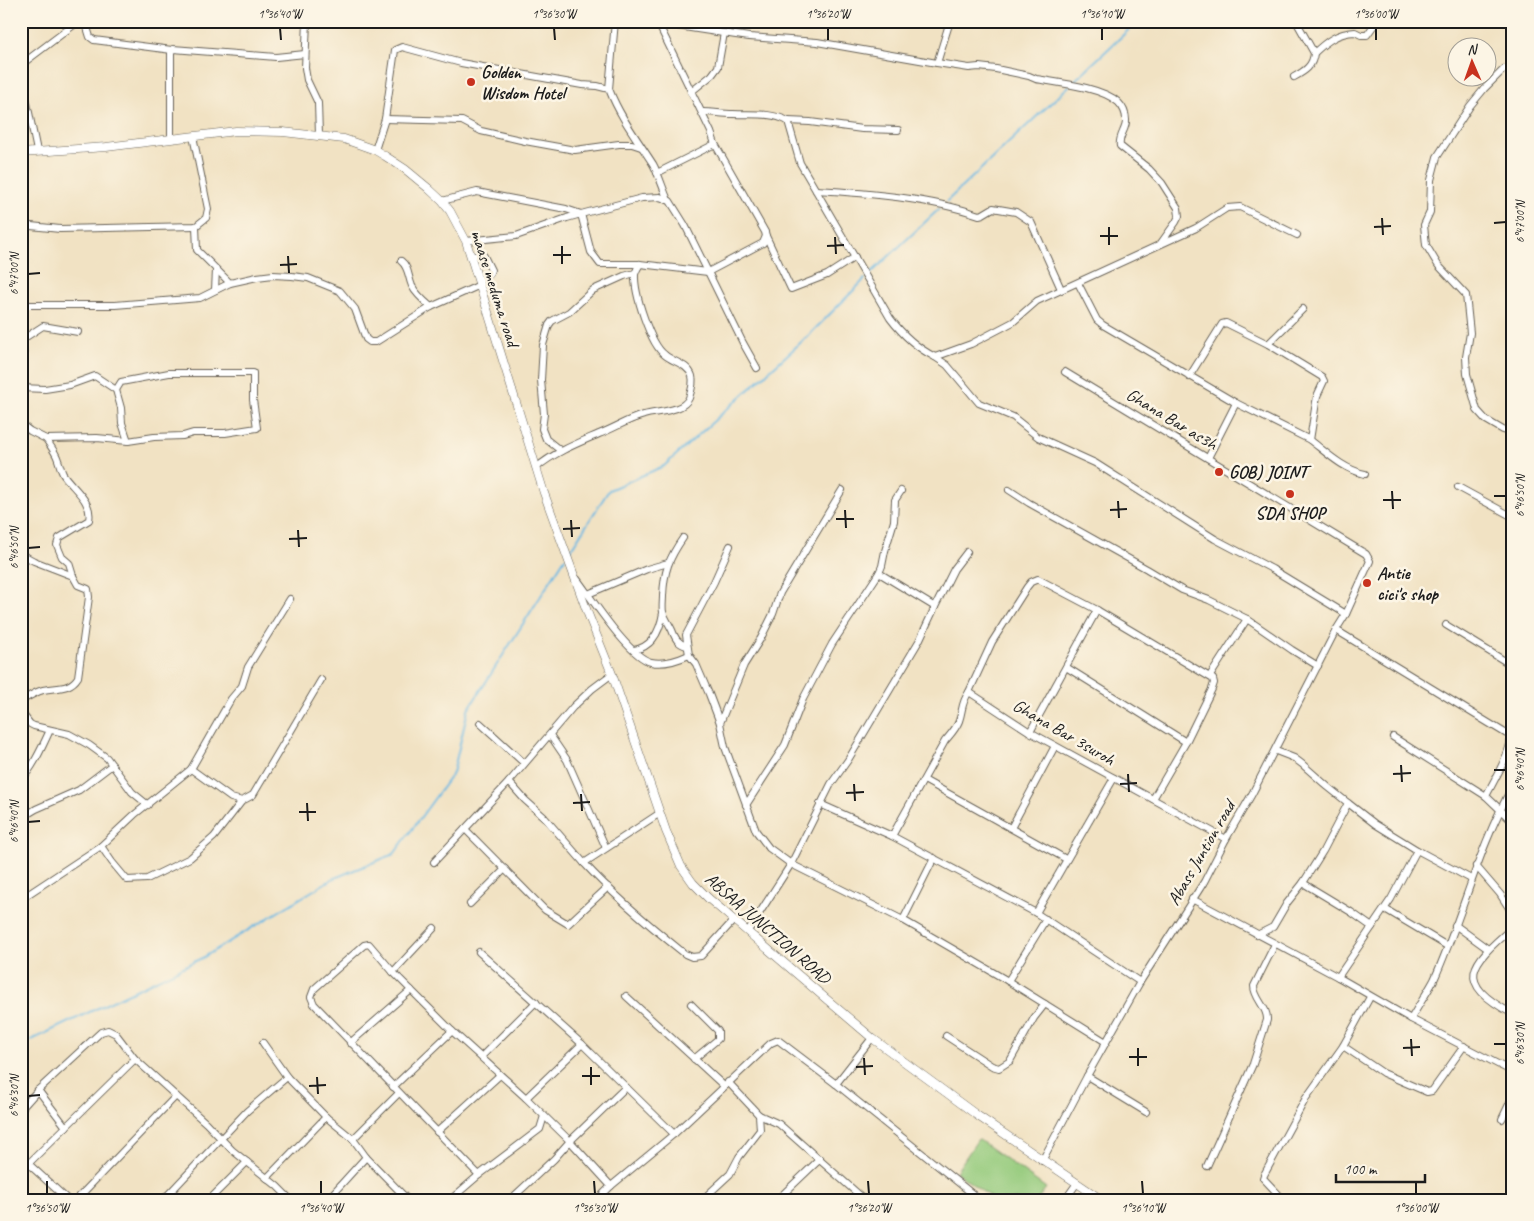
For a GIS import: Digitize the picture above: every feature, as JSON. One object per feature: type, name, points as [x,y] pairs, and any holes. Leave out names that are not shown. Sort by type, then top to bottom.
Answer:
[{"type":"street","points":[[21,66],[79,21]]},
{"type":"street","points":[[84,21],[90,37],[94,40],[172,50],[276,57],[306,54]]},
{"type":"street","points":[[307,21],[307,80],[318,103],[319,135]]},
{"type":"street","points":[[615,21],[609,90],[618,109],[654,166],[668,200],[677,210],[757,368]]},
{"type":"street","points":[[645,21],[749,37],[817,42],[969,68],[996,69],[1093,90],[1114,99],[1120,104],[1127,123],[1119,142],[1120,146],[1149,169],[1162,183],[1178,208],[1179,216],[1160,244]]},
{"type":"street","points":[[937,63],[950,21]]},
{"type":"street","points":[[1294,77],[1307,69],[1313,60],[1314,53],[1296,21]]},
{"type":"street","points":[[1314,53],[1328,40],[1340,34],[1355,32],[1367,35],[1378,21]]},
{"type":"street","points":[[658,23],[702,112],[715,144],[766,236],[791,289],[827,275],[855,257]]},
{"type":"street","points":[[691,92],[712,75],[718,66],[724,33]]},
{"type":"street","points":[[375,150],[384,118],[395,50],[402,47],[461,63],[582,85],[597,86],[609,90]]},
{"type":"street","points":[[171,139],[172,50]]},
{"type":"street","points":[[1504,69],[1470,106],[1437,157],[1431,180],[1430,212],[1424,225],[1426,245],[1438,265],[1466,295],[1470,333],[1466,357],[1467,374],[1477,410],[1486,420],[1513,433]]},
{"type":"street","points":[[21,74],[37,151]]},
{"type":"street","points":[[702,112],[755,113],[788,121],[810,122],[862,130],[898,130]]},
{"type":"street","points":[[384,118],[462,121],[482,131],[576,150],[619,144],[632,144],[642,147]]},
{"type":"street","points":[[788,121],[800,164],[890,318],[898,329],[914,344],[947,365],[979,403],[1013,417],[1038,437],[1095,464],[1215,539],[1272,569],[1346,614]]},
{"type":"street","name":"maase meduma road","points":[[21,152],[106,147],[236,131],[259,130],[344,139],[375,150],[406,169],[442,201],[454,218],[466,241],[536,468],[568,560]]},
{"type":"street","points":[[21,225],[60,229],[196,226],[206,218],[208,209],[193,136]]},
{"type":"street","points":[[657,173],[715,144]]},
{"type":"street","points":[[816,190],[856,192],[944,205],[979,215],[993,208],[1016,212],[1031,222],[1061,289]]},
{"type":"street","points":[[442,201],[477,192],[566,209],[581,214]]},
{"type":"street","points":[[466,241],[516,236],[567,218],[642,198],[668,200]]},
{"type":"street","points":[[935,357],[971,344],[1013,322],[1037,301],[1196,228],[1227,208],[1240,207],[1297,235]]},
{"type":"street","points":[[581,214],[591,252],[600,264],[640,264],[708,272],[763,243],[766,236]]},
{"type":"street","points":[[196,226],[197,250],[230,284]]},
{"type":"street","points":[[21,305],[114,305],[174,301],[200,298],[230,284],[273,275],[308,278],[340,291],[355,309],[366,339],[370,342],[376,342],[431,307],[480,283],[489,275],[490,270],[484,256],[471,256]]},
{"type":"street","points":[[401,261],[406,264],[412,286],[419,296],[431,307]]},
{"type":"street","points":[[536,468],[561,450],[600,434],[628,419],[675,408],[688,401],[692,376],[682,364],[665,356],[656,345],[641,306],[635,273],[640,264]]},
{"type":"street","points":[[215,290],[216,270]]},
{"type":"street","points":[[561,450],[546,439],[542,429],[544,414],[541,380],[543,345],[549,325],[552,321],[568,312],[593,290],[635,273]]},
{"type":"street","points":[[1078,282],[1098,320],[1103,325],[1236,404],[1310,440],[1338,462],[1365,474]]},
{"type":"street","points":[[1268,344],[1303,309]]},
{"type":"street","points":[[21,318],[24,364],[21,381]]},
{"type":"street","points":[[1190,377],[1222,324],[1226,323],[1268,344],[1322,377],[1324,381],[1317,396],[1310,440]]},
{"type":"street","points":[[23,339],[43,326],[78,332]]},
{"type":"street","name":"Ghana Bar as3h","points":[[1065,372],[1366,554]]},
{"type":"street","points":[[21,424],[46,439],[97,438],[128,441],[154,437],[183,436],[193,433],[225,434],[257,428],[253,400],[253,373],[168,373],[121,382],[116,390]]},
{"type":"street","points":[[21,388],[45,390],[70,385],[95,376],[116,390],[121,408],[122,423],[128,441]]},
{"type":"street","points":[[1208,458],[1236,404]]},
{"type":"street","points":[[21,701],[41,691],[69,687],[75,682],[78,677],[89,591],[78,585],[69,563],[62,556],[57,541],[59,538],[83,525],[89,520],[90,514],[78,490],[64,475],[57,456],[46,439]]},
{"type":"street","points":[[1458,486],[1513,517]]},
{"type":"street","points":[[720,724],[744,665],[761,638],[773,614],[780,593],[842,490]]},
{"type":"street","points":[[1009,490],[1182,590],[1209,600],[1246,619],[1318,666]]},
{"type":"street","points":[[746,805],[779,756],[791,734],[803,700],[832,644],[879,573],[894,521],[895,500],[901,491]]},
{"type":"street","points":[[634,650],[643,649],[657,633],[663,613],[664,581],[668,563],[683,538]]},
{"type":"street","points":[[730,546],[714,582],[686,635],[687,646],[689,655],[696,664],[720,724],[725,747],[756,831],[769,848],[791,864],[903,920],[1008,981],[1106,1042]]},
{"type":"street","points":[[748,931],[791,864],[831,784],[848,760],[919,641],[954,569],[967,552]]},
{"type":"street","points":[[21,554],[73,576]]},
{"type":"street","name":"Abass Juntion road","points":[[1042,1160],[1140,982],[1204,882],[1276,751],[1336,630],[1346,614],[1369,564],[1370,560],[1366,554]]},
{"type":"street","name":"ABSAA JUNCTION ROAD","points":[[568,560],[612,674],[678,861],[686,874],[708,898],[872,1038],[1042,1160],[1102,1200]]},
{"type":"street","points":[[588,594],[647,568],[668,563]]},
{"type":"street","points":[[879,573],[935,606]]},
{"type":"street","points":[[573,574],[613,628],[634,650],[650,662],[655,663],[679,659],[689,655]]},
{"type":"street","points":[[892,836],[945,741],[960,720],[964,699],[992,642],[1031,582],[1038,579],[1097,610],[1213,679],[1212,689],[1186,742],[1153,799]]},
{"type":"street","points":[[21,899],[101,846],[191,769],[231,699],[242,686],[248,667],[290,599]]},
{"type":"street","points":[[1030,732],[1097,610]]},
{"type":"street","points":[[663,613],[676,640],[682,645],[687,646]]},
{"type":"street","points":[[1210,676],[1246,619]]},
{"type":"street","points":[[1446,624],[1513,666]]},
{"type":"street","points":[[1336,630],[1510,736],[1511,740],[1507,752],[1486,796]]},
{"type":"street","points":[[1066,667],[1186,742]]},
{"type":"street","points":[[434,862],[509,782],[573,707],[612,674]]},
{"type":"street","points":[[101,846],[128,880],[147,879],[190,858],[214,837],[242,801],[253,795],[321,680]]},
{"type":"street","name":"Ghana Bar 3suroh","points":[[969,692],[1030,732],[1226,839]]},
{"type":"street","points":[[21,712],[30,724],[69,734],[107,758],[132,792],[148,805]]},
{"type":"street","points":[[480,723],[524,763]]},
{"type":"street","points":[[21,779],[25,776],[50,730]]},
{"type":"street","points":[[550,735],[567,760],[606,848]]},
{"type":"street","points":[[1393,737],[1486,796],[1513,822]]},
{"type":"street","points":[[1011,828],[1055,746]]},
{"type":"street","points":[[1276,751],[1294,758],[1328,788],[1375,824],[1417,850],[1471,879]]},
{"type":"street","points":[[21,818],[36,809],[79,790],[112,765]]},
{"type":"street","points":[[191,769],[231,798],[242,801]]},
{"type":"street","points":[[1036,913],[1114,778]]},
{"type":"street","points":[[924,780],[1066,859]]},
{"type":"street","points":[[509,782],[544,817],[594,875],[670,941],[692,957],[701,956],[734,920]]},
{"type":"street","points":[[1411,1020],[1433,980],[1476,866],[1500,808],[1513,786]]},
{"type":"street","points":[[1257,935],[1273,927],[1323,851],[1348,803]]},
{"type":"street","points":[[820,804],[892,836],[1036,913],[1140,982]]},
{"type":"street","points":[[584,863],[660,813]]},
{"type":"street","points":[[465,829],[545,910],[568,924],[608,887]]},
{"type":"street","points":[[1338,977],[1385,909],[1417,850]]},
{"type":"street","points":[[903,920],[934,858]]},
{"type":"street","points":[[1476,866],[1500,894],[1513,914]]},
{"type":"street","points":[[470,904],[505,869]]},
{"type":"street","points":[[1303,883],[1372,927]]},
{"type":"street","points":[[1192,899],[1338,977],[1411,1020],[1513,1072]]},
{"type":"street","points":[[1385,909],[1447,946]]},
{"type":"street","points":[[1008,981],[1046,919]]},
{"type":"street","points":[[1455,925],[1488,949]]},
{"type":"street","points":[[1513,927],[1488,949],[1474,970],[1477,984],[1487,1000],[1513,1014]]},
{"type":"street","points":[[393,972],[434,928]]},
{"type":"street","points":[[479,1175],[314,1004],[311,997],[314,989],[366,944],[369,944],[393,972],[452,1031],[570,1141],[611,1186]]},
{"type":"street","points":[[1208,1166],[1254,1064],[1267,1020],[1267,1012],[1254,992],[1254,986],[1275,944]]},
{"type":"street","points":[[479,952],[582,1044],[674,1134]]},
{"type":"street","points":[[350,1043],[411,990]]},
{"type":"street","points":[[626,996],[694,1059],[726,1084],[759,1115],[779,1124],[820,1159],[862,1199]]},
{"type":"street","points":[[1279,1200],[1280,1196],[1263,1176],[1306,1098],[1343,1046],[1370,997]]},
{"type":"street","points":[[481,1057],[536,1002]]},
{"type":"street","points":[[691,1004],[718,1031],[718,1039],[694,1059]]},
{"type":"street","points":[[946,1036],[992,1066],[999,1068],[1010,1061],[1034,1018],[1045,1004]]},
{"type":"street","points":[[21,1109],[38,1090],[101,1032],[108,1030],[116,1034],[134,1059],[288,1199]]},
{"type":"street","points":[[393,1087],[452,1031]]},
{"type":"street","points":[[836,1084],[872,1038]]},
{"type":"street","points":[[597,1200],[611,1186],[674,1134],[771,1043],[778,1040],[836,1084],[980,1200]]},
{"type":"street","points":[[263,1044],[286,1077],[326,1117],[353,1140],[366,1157],[408,1200]]},
{"type":"street","points":[[526,1098],[582,1044]]},
{"type":"street","points":[[1343,1046],[1383,1073],[1427,1092],[1432,1091],[1464,1046]]},
{"type":"street","points":[[29,1163],[134,1059]]},
{"type":"street","points":[[437,1132],[500,1075]]},
{"type":"street","points":[[1087,1076],[1146,1112]]},
{"type":"street","points":[[162,1200],[247,1111],[286,1077]]},
{"type":"street","points":[[510,1200],[626,1087]]},
{"type":"street","points":[[38,1090],[66,1127]]},
{"type":"street","points":[[353,1140],[399,1093]]},
{"type":"street","points":[[76,1200],[176,1096]]},
{"type":"street","points":[[1502,1119],[1513,1096]]},
{"type":"street","points":[[702,1200],[730,1174],[739,1157],[760,1130],[759,1115]]},
{"type":"street","points":[[450,1200],[479,1175],[532,1136],[540,1128],[544,1116]]},
{"type":"street","points":[[266,1178],[326,1117]]},
{"type":"street","points":[[21,1157],[68,1200]]},
{"type":"street","points":[[327,1200],[366,1157]]},
{"type":"street","points":[[776,1200],[820,1159]]},
{"type":"street","points":[[209,1200],[247,1162]]},
{"type":"street","points":[[1065,1200],[1077,1183]]},
{"type":"green space","points":[[978,1139],[1046,1188],[1037,1200],[994,1200],[956,1172]]},
{"type":"waterway","points":[[1072,83],[1138,21]]},
{"type":"waterway","points":[[947,201],[1069,86]]},
{"type":"waterway","points":[[868,276],[939,209]]},
{"type":"waterway","points":[[568,554],[609,490],[664,466],[808,336],[865,279]]},
{"type":"waterway","points":[[21,1045],[204,957],[332,879],[394,854],[453,773],[468,710],[565,558]]},
{"type":"place","name":"Golden Wisdom Hotel","points":[[471,82]]},
{"type":"place","name":"GOB) JOINT","points":[[1219,472]]},
{"type":"place","name":"SDA SHOP","points":[[1290,494]]},
{"type":"place","name":"Antie cici's shop","points":[[1367,583]]}]
